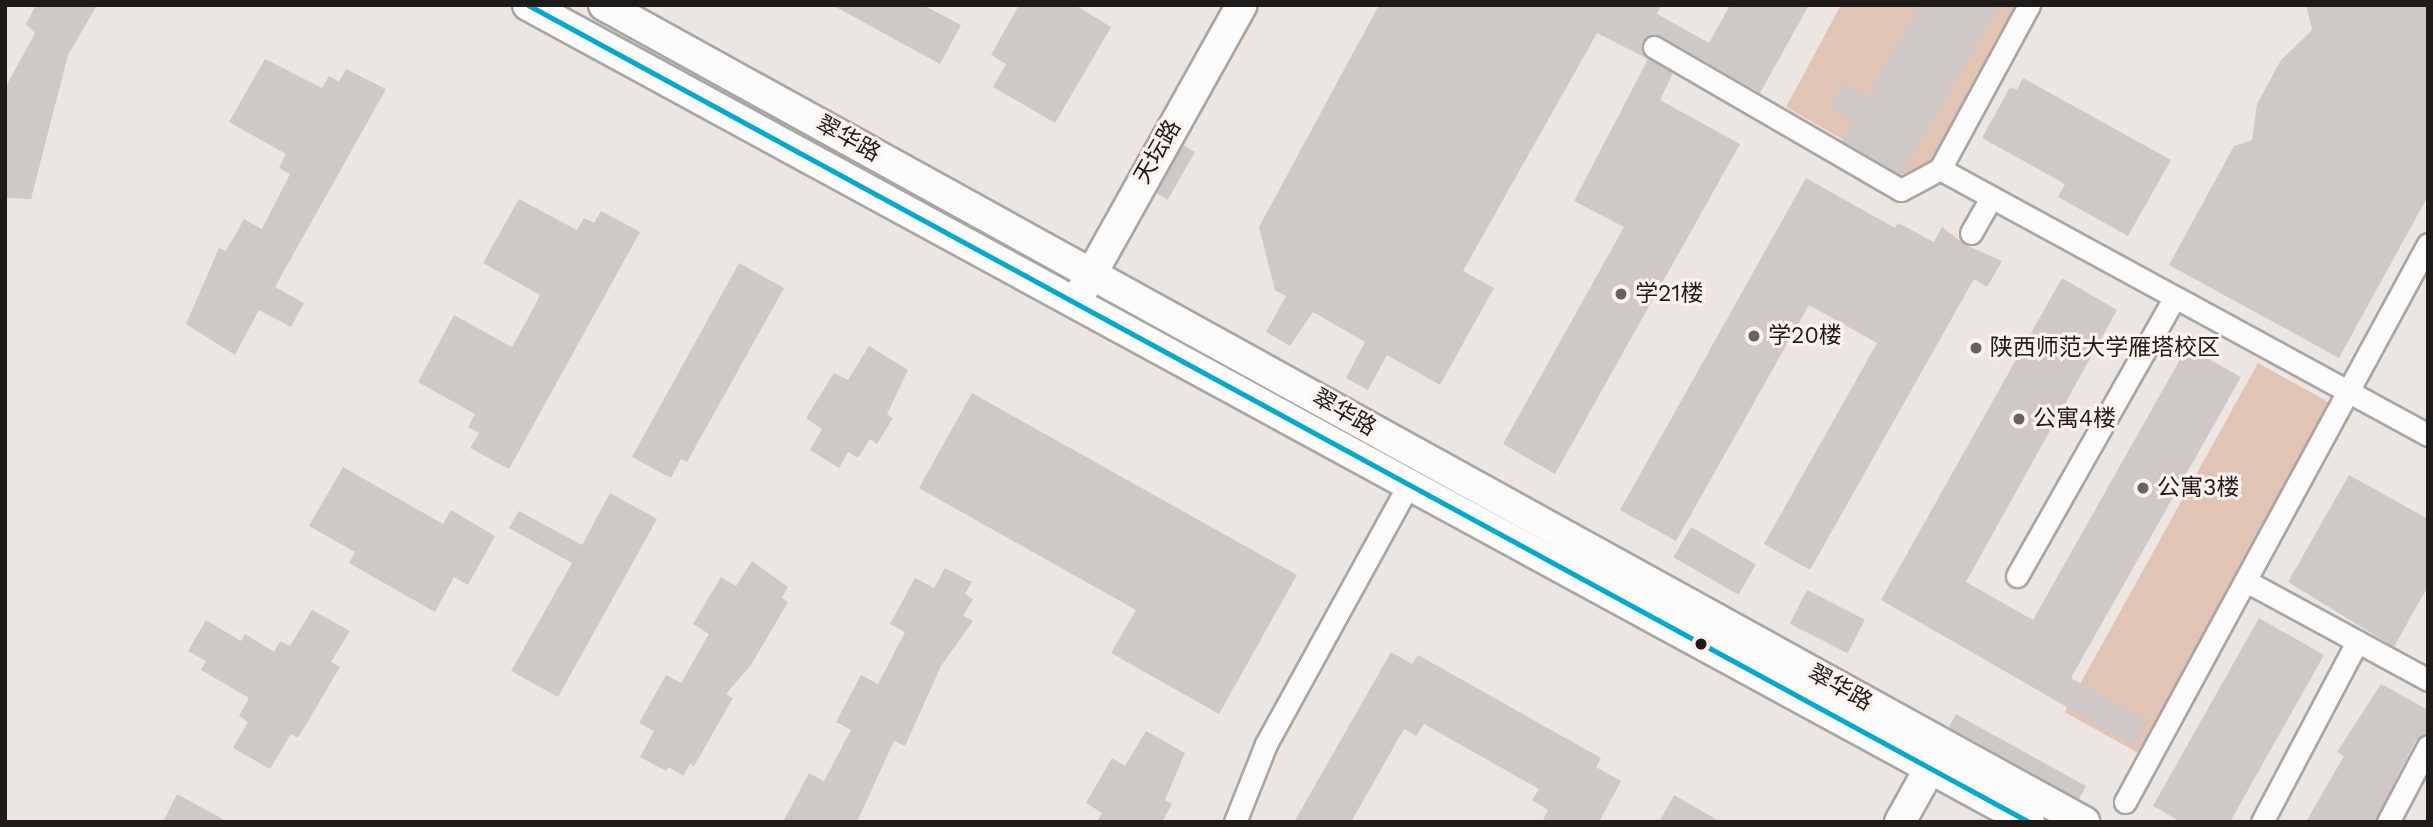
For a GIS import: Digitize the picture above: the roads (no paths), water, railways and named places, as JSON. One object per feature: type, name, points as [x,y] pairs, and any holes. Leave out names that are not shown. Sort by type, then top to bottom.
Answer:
[{"type":"main road","name":"翠华路","points":[[528,5],[1079,300],[1409,484],[1937,756],[2084,822]]},
{"type":"main road","name":"翠华路","points":[[604,5],[1090,272],[1937,756],[2029,822]]},
{"type":"main road","name":"天坛路","points":[[1079,300],[1090,272],[1242,5]]},
{"type":"main road","points":[[1900,822],[1937,756]]},
{"type":"street","points":[[1654,47],[1901,190],[1940,169],[2029,5]]},
{"type":"street","points":[[1940,169],[2428,435]]},
{"type":"street","points":[[1971,233],[1991,198]]},
{"type":"street","points":[[2125,802],[2428,244]]},
{"type":"street","points":[[2017,576],[2174,298]]},
{"type":"street","points":[[1235,822],[1266,744],[1409,484]]},
{"type":"street","points":[[2246,581],[2357,642],[2425,673]]},
{"type":"street","points":[[2262,822],[2357,642]]},
{"type":"street","points":[[2388,822],[2428,746]]},
{"type":"place","name":"学21楼","points":[[1621,294]]},
{"type":"place","name":"学20楼","points":[[1754,336]]},
{"type":"place","name":"陕西师范大学雁塔校区","points":[[1976,348]]},
{"type":"place","name":"公寓4楼","points":[[2019,419]]},
{"type":"place","name":"公寓3楼","points":[[2143,488]]}]
